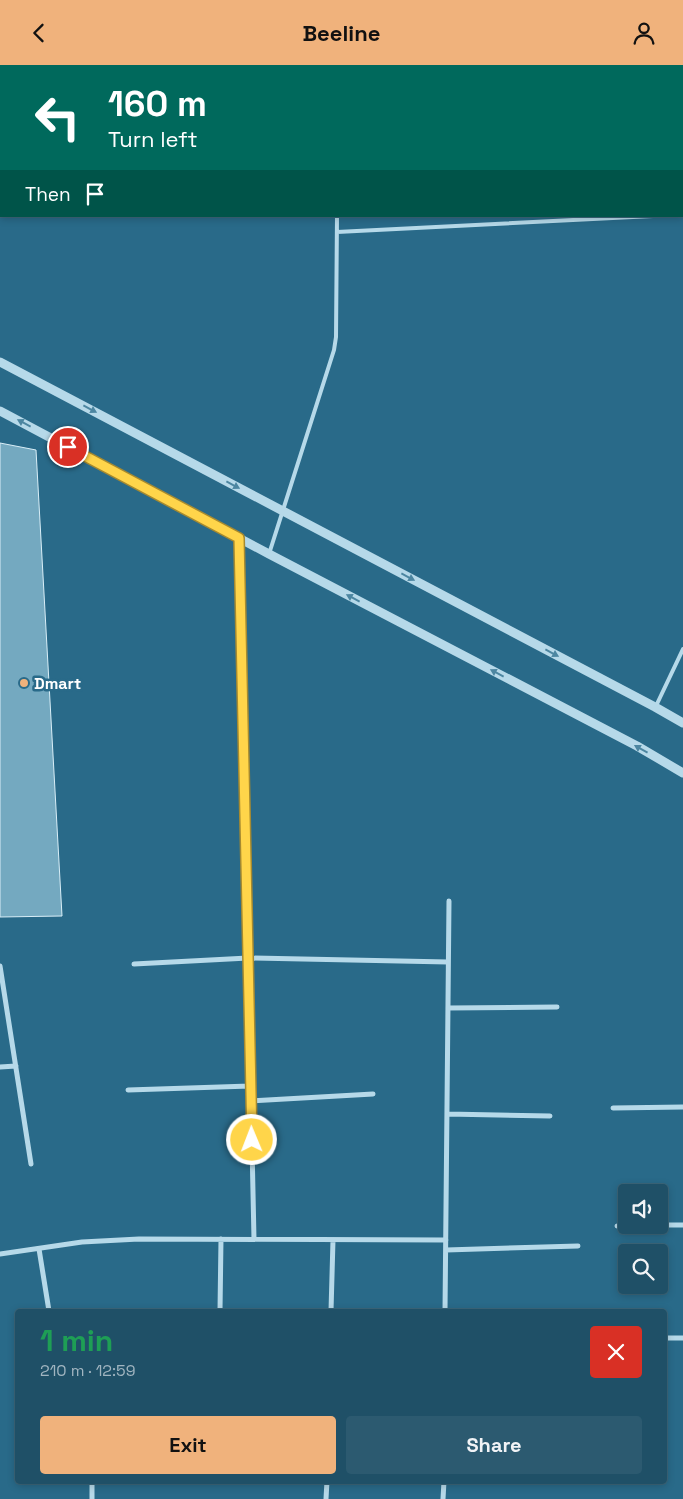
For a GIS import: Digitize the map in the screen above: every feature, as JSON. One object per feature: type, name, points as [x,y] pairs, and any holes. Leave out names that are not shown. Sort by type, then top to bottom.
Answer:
[{"type":"street","points":[[0,362],[683,723]]},
{"type":"street","points":[[0,411],[620,737],[683,773]]},
{"type":"street","points":[[239,538],[254,1239]]},
{"type":"street","points":[[445,1309],[449,901]]},
{"type":"street","points":[[134,964],[248,958],[448,962]]},
{"type":"street","points":[[0,966],[31,1164]]},
{"type":"street","points":[[448,1008],[557,1007]]},
{"type":"street","points":[[0,1067],[16,1066]]},
{"type":"street","points":[[128,1090],[250,1086]]},
{"type":"street","points":[[251,1101],[373,1093]]},
{"type":"street","points":[[613,1109],[683,1107]]},
{"type":"street","points":[[447,1114],[550,1115]]},
{"type":"street","points":[[668,1225],[683,1225]]},
{"type":"street","points":[[220,1309],[221,1239]]},
{"type":"street","points":[[331,1309],[333,1239]]},
{"type":"street","points":[[0,1254],[82,1242],[111,1240],[446,1240]]},
{"type":"street","points":[[446,1250],[578,1246]]},
{"type":"street","points":[[39,1249],[50,1309]]},
{"type":"street","points":[[667,1338],[683,1338]]},
{"type":"street","points":[[92,1484],[92,1499]]},
{"type":"street","points":[[326,1499],[327,1484]]},
{"type":"street","points":[[444,1484],[444,1499]]},
{"type":"lane","points":[[269,554],[334,350],[336,337],[337,217]]},
{"type":"lane","points":[[337,232],[633,217]]},
{"type":"lane","points":[[655,707],[683,649]]},
{"type":"building","name":"Dmart","points":[[0,443],[36,450],[62,916],[0,917]]},
{"type":"place","name":"Dmart","points":[[24,683]]},
{"type":"route","points":[[68,447],[239,538],[252,1140]]}]
